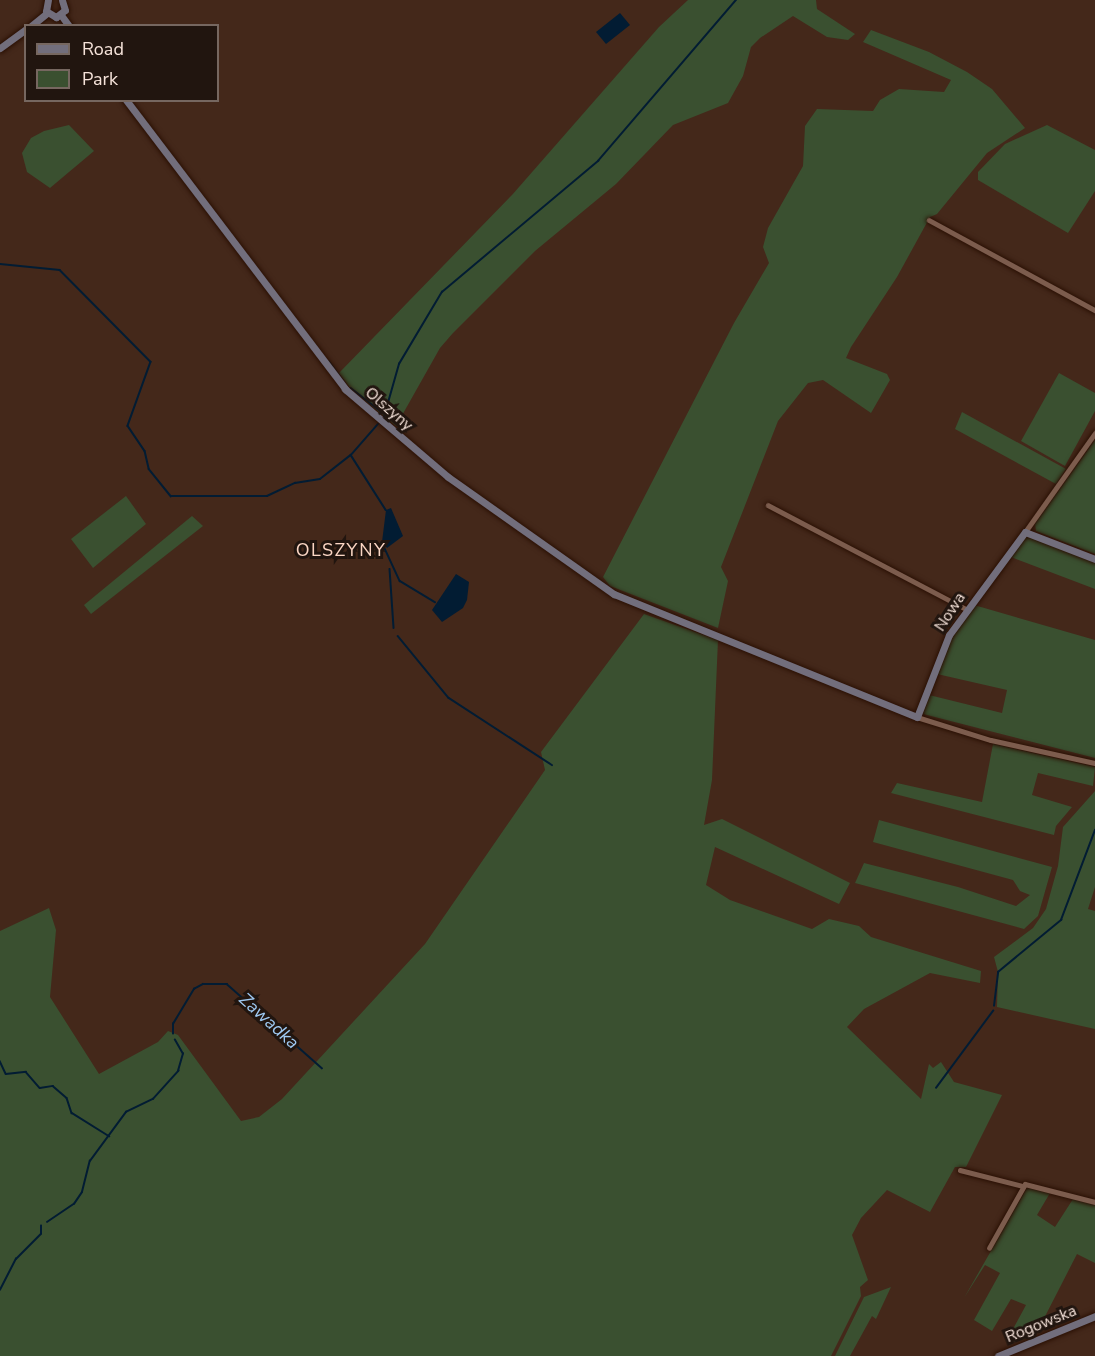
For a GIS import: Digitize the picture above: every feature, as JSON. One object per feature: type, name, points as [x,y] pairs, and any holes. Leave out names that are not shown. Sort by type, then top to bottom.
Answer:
[{"type":"street","points":[[33,24],[47,13],[48,0]]},
{"type":"street","points":[[61,15],[64,0]]},
{"type":"street","points":[[47,13],[61,15],[68,24]]},
{"type":"street","points":[[0,48],[24,30]]},
{"type":"street","name":"Olszyny","points":[[128,102],[354,397],[448,477],[606,589],[723,635],[917,717]]},
{"type":"street","points":[[929,220],[1095,310]]},
{"type":"street","name":"Nowa","points":[[917,717],[949,635],[1095,433]]},
{"type":"street","points":[[768,505],[966,609]]},
{"type":"street","points":[[1025,532],[1095,559]]},
{"type":"street","points":[[917,717],[991,740],[1095,763]]},
{"type":"street","points":[[960,1170],[1095,1202]]},
{"type":"street","points":[[989,1248],[1023,1186]]},
{"type":"street","name":"Rogowska","points":[[998,1356],[1095,1316]]},
{"type":"green space","points":[[688,0],[816,0],[817,9],[855,34],[848,40],[827,37],[793,16],[760,38],[751,47],[743,76],[728,103],[673,125],[616,184],[535,251],[453,333],[440,348],[396,426],[351,389],[339,373],[512,195],[659,27]]},
{"type":"green space","points":[[871,30],[929,52],[967,72],[992,89],[1025,128],[987,153],[937,214],[930,217],[897,277],[851,347],[846,358],[887,374],[890,380],[871,413],[823,380],[808,383],[778,421],[721,567],[728,581],[718,628],[610,586],[603,577],[734,323],[769,263],[763,247],[768,228],[803,166],[805,126],[817,109],[873,111],[880,100],[899,89],[944,92],[951,80],[863,42]]},
{"type":"green space","points":[[69,125],[94,151],[50,188],[27,172],[22,153],[31,138],[44,131]]},
{"type":"green space","points":[[1047,125],[1095,150],[1095,191],[1068,233],[978,180],[978,172],[1005,144]]},
{"type":"green space","points":[[1059,373],[1095,393],[1095,411],[1065,466],[1021,441]]},
{"type":"green space","points":[[962,412],[1066,469],[1056,484],[955,429]]},
{"type":"green space","points":[[1095,440],[1095,554],[1036,531],[1035,524]]},
{"type":"green space","points":[[126,496],[146,524],[93,568],[71,539]]},
{"type":"green space","points":[[192,516],[203,526],[91,614],[84,605]]},
{"type":"green space","points":[[1030,536],[1095,562],[1095,589],[1011,557],[1024,538]]},
{"type":"green space","points":[[974,605],[1095,640],[1095,758],[923,714],[929,695],[1002,713],[1007,690],[937,674],[951,636]]},
{"type":"green space","points":[[644,614],[718,640],[712,780],[704,825],[722,819],[850,883],[839,904],[715,847],[706,885],[730,900],[812,929],[829,919],[859,926],[871,937],[981,971],[980,983],[930,973],[864,1009],[847,1027],[921,1099],[929,1064],[933,1068],[941,1062],[954,1082],[1002,1095],[966,1167],[955,1167],[930,1212],[887,1190],[861,1218],[852,1235],[868,1280],[860,1287],[861,1296],[831,1356],[0,1356],[0,931],[49,908],[56,930],[50,997],[99,1074],[158,1042],[168,1031],[178,1035],[241,1121],[259,1117],[282,1099],[425,944],[545,770],[541,752]]},
{"type":"green space","points":[[993,744],[1095,767],[1093,786],[1038,773],[1032,795],[1072,807],[1056,826],[1054,835],[891,793],[897,783],[982,802]]},
{"type":"green space","points":[[1095,791],[1095,887],[1088,909],[1095,911],[1095,1029],[997,1007],[998,972],[994,957],[1033,928],[1046,909],[1058,866],[1063,827]]},
{"type":"green space","points":[[879,820],[1052,867],[1038,916],[1024,929],[855,883],[864,863],[958,887],[1016,906],[1030,895],[1020,891],[1013,880],[873,842]]},
{"type":"green space","points":[[1027,1188],[1050,1193],[1037,1215],[1055,1227],[1073,1199],[1095,1205],[1095,1263],[1077,1254],[1035,1336],[1014,1342],[1013,1329],[1026,1305],[1011,1299],[992,1331],[974,1320],[1000,1273],[985,1265],[964,1298]]},
{"type":"green space","points":[[891,1287],[876,1319],[872,1316],[850,1356],[835,1356],[864,1297]]},
{"type":"water","points":[[620,13],[630,25],[606,44],[596,32]]},
{"type":"water","points":[[391,508],[403,536],[387,548],[382,542],[386,510]]},
{"type":"water","points":[[456,574],[469,582],[467,600],[463,608],[442,622],[432,610]]},
{"type":"waterway","points":[[384,417],[399,364],[442,292],[598,161],[736,0]]},
{"type":"waterway","points":[[0,264],[60,270],[151,362],[128,426],[145,451],[149,469],[171,496],[267,496],[295,483],[320,479],[351,455],[378,424]]},
{"type":"waterway","points":[[329,361],[345,383]]},
{"type":"waterway","points":[[351,388],[383,413]]},
{"type":"waterway","points":[[351,455],[386,510]]},
{"type":"waterway","points":[[382,542],[400,581],[435,602]]},
{"type":"waterway","points":[[390,569],[394,628]]},
{"type":"waterway","points":[[398,636],[449,698],[552,765]]},
{"type":"waterway","points":[[994,1006],[998,972],[1061,920],[1095,830]]},
{"type":"waterway","name":"Zawadka","points":[[173,1034],[173,1024],[194,989],[203,984],[227,984],[322,1068]]},
{"type":"waterway","points":[[936,1088],[993,1011]]},
{"type":"waterway","name":"Zawadka","points":[[47,1222],[74,1204],[82,1192],[90,1161],[126,1112],[153,1099],[178,1071],[183,1054],[175,1040]]},
{"type":"waterway","points":[[0,1061],[6,1074],[26,1072],[40,1088],[53,1086],[67,1098],[72,1113],[109,1136]]},
{"type":"waterway","name":"Zawadka","points":[[0,1290],[16,1259],[41,1234],[41,1226]]},
{"type":"district","name":"OLSZYNY","points":[[341,550]]}]
